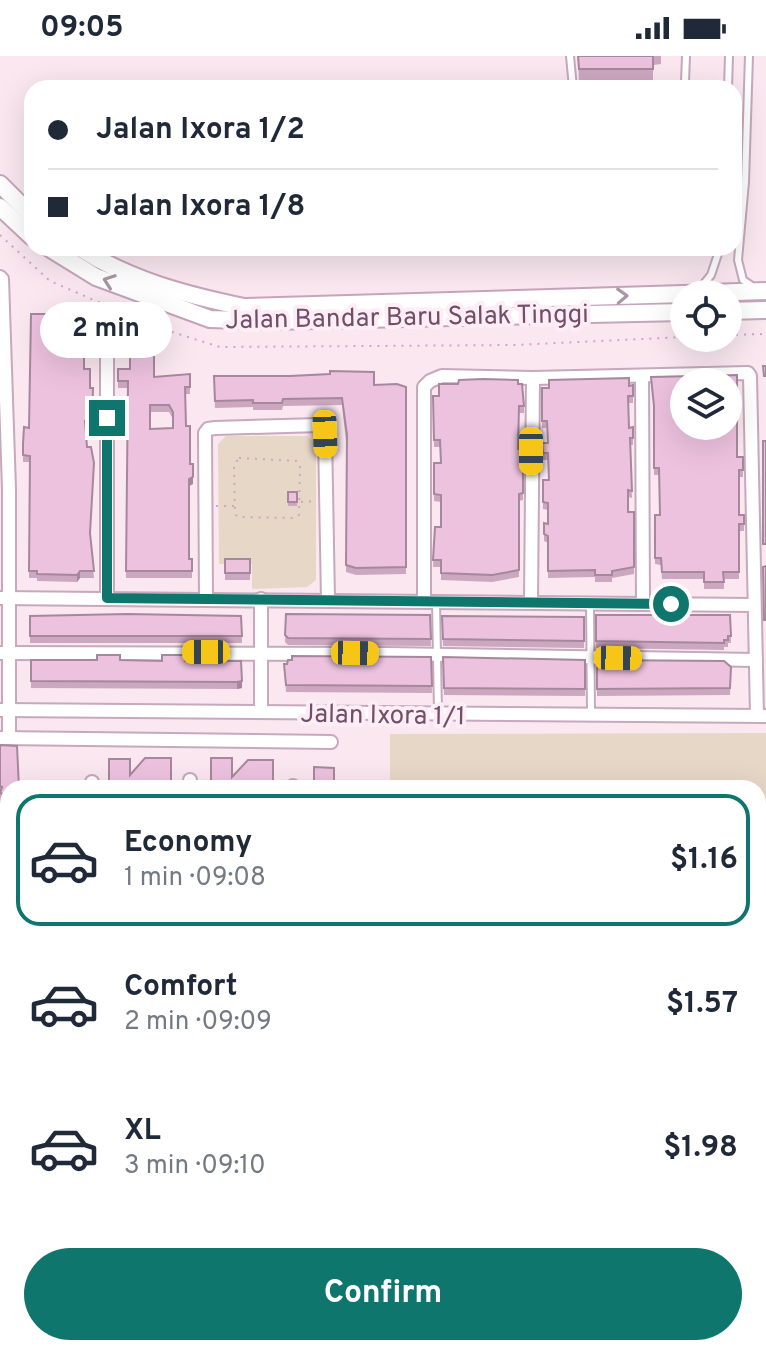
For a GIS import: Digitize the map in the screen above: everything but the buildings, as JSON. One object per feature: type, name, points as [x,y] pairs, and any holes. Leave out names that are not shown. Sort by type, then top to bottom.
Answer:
[{"type":"main road","points":[[0,184],[24,208]]},
{"type":"main road","points":[[0,207],[24,230]]},
{"type":"main road","name":"Jalan Bandar Baru Salak Tinggi","points":[[62,256],[96,277],[210,319],[271,321],[670,312]]},
{"type":"main road","name":"Jalan Bandar Baru Salak Tinggi","points":[[93,256],[178,293],[244,307],[670,294]]},
{"type":"main road","name":"Jalan Bandar Baru Salak Tinggi","points":[[742,292],[763,291]]},
{"type":"main road","points":[[742,311],[766,310]]},
{"type":"street","points":[[0,277],[5,489],[5,738],[331,742]]},
{"type":"street","points":[[107,358],[107,598]]},
{"type":"street","points":[[430,601],[424,387],[430,381],[442,376],[533,378],[748,373],[760,533],[754,605],[761,716]]},
{"type":"street","points":[[642,376],[643,603]]},
{"type":"street","points":[[531,602],[533,378]]},
{"type":"street","points":[[206,598],[205,433],[208,429],[319,425],[324,428],[328,600]]},
{"type":"street","points":[[4,598],[754,605]]},
{"type":"street","points":[[261,599],[261,712]]},
{"type":"street","points":[[4,653],[437,654],[756,660]]},
{"type":"street","name":"Jalan Ixora 1/1","points":[[5,710],[761,716]]},
{"type":"lane","points":[[570,56],[572,80]]},
{"type":"lane","points":[[685,80],[686,56]]},
{"type":"lane","points":[[728,80],[729,56]]},
{"type":"lane","points":[[742,215],[749,56]]},
{"type":"lane","points":[[707,280],[717,256]]},
{"type":"lane","points":[[738,256],[743,280],[763,291]]},
{"type":"lane","points":[[430,601],[437,654],[438,715]]},
{"type":"lane","points":[[590,602],[591,713]]},
{"type":"path","points":[[742,335],[766,334]]},
{"type":"path","points":[[235,460],[297,461],[297,517],[242,518],[235,514],[235,506],[235,460]]},
{"type":"path","points":[[207,506],[235,506]]},
{"type":"shaded area","points":[[226,436],[307,436],[316,444],[316,580],[307,587],[252,589],[252,564],[219,564],[218,444]]},
{"type":"shaded area","points":[[766,733],[766,780],[390,780],[390,734]]},
{"type":"route","points":[[107,418],[107,598],[671,604]]}]
